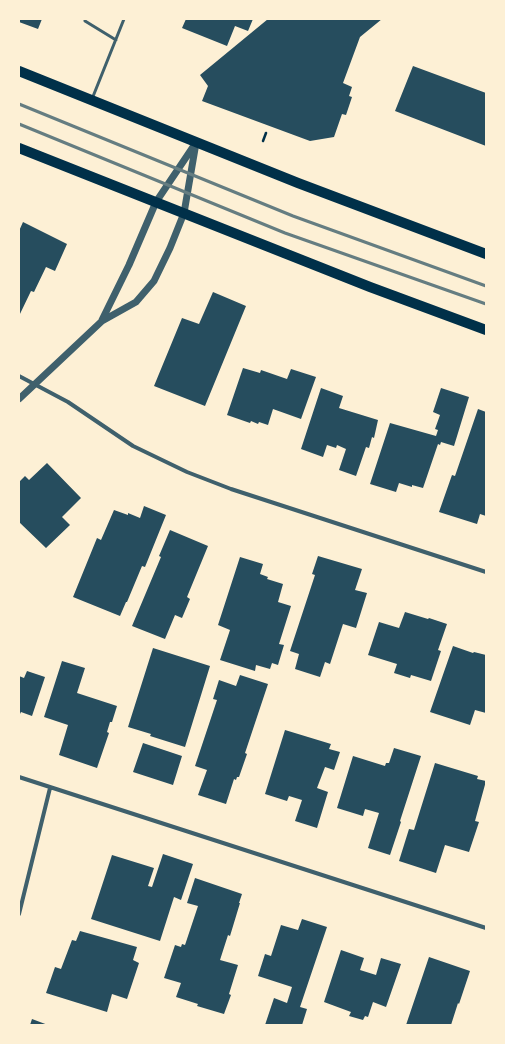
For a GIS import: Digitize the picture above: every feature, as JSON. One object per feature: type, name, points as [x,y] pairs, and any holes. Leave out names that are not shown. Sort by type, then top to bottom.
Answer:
[{"type":"main road","points":[[19,71],[298,183],[486,254]]},
{"type":"main road","points":[[19,148],[370,288],[486,330]]},
{"type":"street","points":[[102,321],[129,265],[156,202],[196,142]]},
{"type":"street","points":[[19,399],[102,321],[136,302],[154,281],[170,248],[184,213],[196,142]]},
{"type":"street","points":[[19,376],[68,402],[133,446],[187,472],[231,489],[486,572]]},
{"type":"street","points":[[19,778],[486,928]]},
{"type":"street","points":[[19,914],[50,788]]},
{"type":"lane","points":[[85,19],[85,21],[116,40]]},
{"type":"lane","points":[[91,101],[124,19]]},
{"type":"path","points":[[263,141],[266,133]]},
{"type":"building","points":[[20,19],[42,19],[38,29],[19,22]]},
{"type":"building","points":[[186,19],[253,19],[248,31],[235,26],[227,46],[182,28]]},
{"type":"building","points":[[268,19],[382,19],[360,37],[343,83],[352,87],[349,96],[352,97],[346,115],[342,114],[334,137],[310,141],[202,101],[208,86],[200,75]]},
{"type":"building","points":[[413,66],[486,93],[486,146],[395,111]]},
{"type":"building","points":[[23,222],[67,244],[55,271],[46,267],[34,292],[31,291],[19,316],[19,231]]},
{"type":"building","points":[[213,292],[246,306],[205,406],[154,386],[182,318],[199,324]]},
{"type":"building","points":[[243,368],[260,373],[261,370],[287,379],[291,369],[316,377],[301,419],[273,409],[268,425],[259,422],[258,424],[251,421],[250,423],[227,415]]},
{"type":"building","points":[[321,388],[343,396],[339,408],[378,420],[374,438],[372,437],[369,448],[366,447],[356,476],[339,470],[346,449],[337,445],[336,448],[327,445],[323,457],[301,449]]},
{"type":"building","points":[[441,388],[469,397],[454,446],[441,442],[440,445],[438,444],[423,488],[412,485],[412,487],[399,483],[396,492],[370,484],[390,423],[436,436],[438,430],[435,429],[440,415],[433,412]]},
{"type":"building","points":[[478,409],[486,412],[486,516],[480,514],[477,524],[439,512],[452,475],[455,476]]},
{"type":"building","points":[[47,463],[81,498],[62,517],[70,525],[46,548],[19,522],[19,482],[25,476],[29,480]]},
{"type":"building","points":[[144,506],[166,515],[145,567],[142,566],[120,616],[73,597],[97,538],[101,540],[114,510],[128,515],[128,513],[140,518]]},
{"type":"building","points":[[170,530],[208,546],[187,597],[190,599],[182,618],[175,615],[165,639],[132,626],[161,557],[159,556]]},
{"type":"building","points":[[318,556],[362,569],[355,590],[367,593],[356,628],[343,624],[330,664],[325,662],[320,677],[295,669],[299,654],[290,651],[315,575],[312,574]]},
{"type":"building","points":[[240,557],[263,564],[260,574],[268,577],[267,579],[283,584],[278,602],[291,606],[279,644],[284,645],[278,665],[272,663],[270,669],[256,665],[255,671],[220,660],[230,630],[218,625]]},
{"type":"building","points":[[405,612],[447,624],[438,650],[441,651],[431,681],[411,675],[410,678],[394,673],[397,664],[368,655],[379,622],[399,628]]},
{"type":"building","points":[[453,646],[473,653],[486,655],[486,713],[475,710],[470,725],[430,712]]},
{"type":"building","points":[[153,648],[210,666],[185,747],[150,736],[151,734],[128,727]]},
{"type":"building","points":[[62,661],[85,668],[77,693],[117,706],[112,722],[110,722],[107,732],[109,733],[97,768],[59,755],[68,725],[44,717]]},
{"type":"building","points":[[27,671],[45,677],[32,716],[21,712],[19,716],[19,676],[24,678]]},
{"type":"building","points":[[240,675],[268,684],[245,753],[247,754],[239,777],[237,777],[236,780],[234,779],[226,804],[198,795],[207,770],[195,766],[217,700],[213,699],[219,680],[236,686]]},
{"type":"building","points":[[285,730],[331,744],[329,749],[340,752],[334,770],[325,767],[317,788],[328,792],[317,828],[295,821],[302,800],[289,796],[287,801],[265,794]]},
{"type":"building","points":[[143,743],[182,756],[173,785],[133,772]]},
{"type":"building","points":[[394,748],[421,756],[390,855],[368,848],[379,813],[365,809],[363,816],[337,808],[353,756],[385,766],[386,763],[389,763]]},
{"type":"building","points":[[435,763],[478,776],[477,779],[486,781],[475,821],[479,822],[469,852],[445,845],[436,873],[399,861],[409,829],[414,830]]},
{"type":"building","points":[[163,854],[193,864],[181,900],[174,897],[160,941],[91,919],[112,855],[154,868],[148,886],[152,887]]},
{"type":"building","points":[[195,878],[242,894],[230,936],[228,935],[220,960],[238,965],[229,994],[231,995],[224,1014],[197,1006],[198,1004],[176,997],[181,983],[164,978],[175,945],[181,947],[182,944],[185,945],[198,906],[187,903]]},
{"type":"building","points":[[302,919],[327,927],[300,1007],[307,1009],[302,1025],[265,1025],[274,998],[287,1003],[292,987],[258,976],[265,954],[271,956],[281,925],[298,930]]},
{"type":"building","points":[[80,931],[137,947],[133,960],[139,963],[127,999],[112,994],[107,1012],[46,993],[55,967],[61,969],[72,940],[76,941]]},
{"type":"building","points":[[341,950],[364,958],[360,970],[376,975],[381,958],[401,964],[386,1007],[373,1002],[368,1017],[365,1016],[363,1020],[349,1016],[351,1012],[324,1002]]},
{"type":"building","points":[[429,957],[470,971],[459,1004],[458,1003],[451,1025],[406,1025]]},
{"type":"building","points":[[32,1019],[48,1025],[30,1025]]},
{"type":"railway","points":[[19,104],[293,216],[486,286]]},
{"type":"railway","points":[[19,124],[285,233],[486,304]]}]
